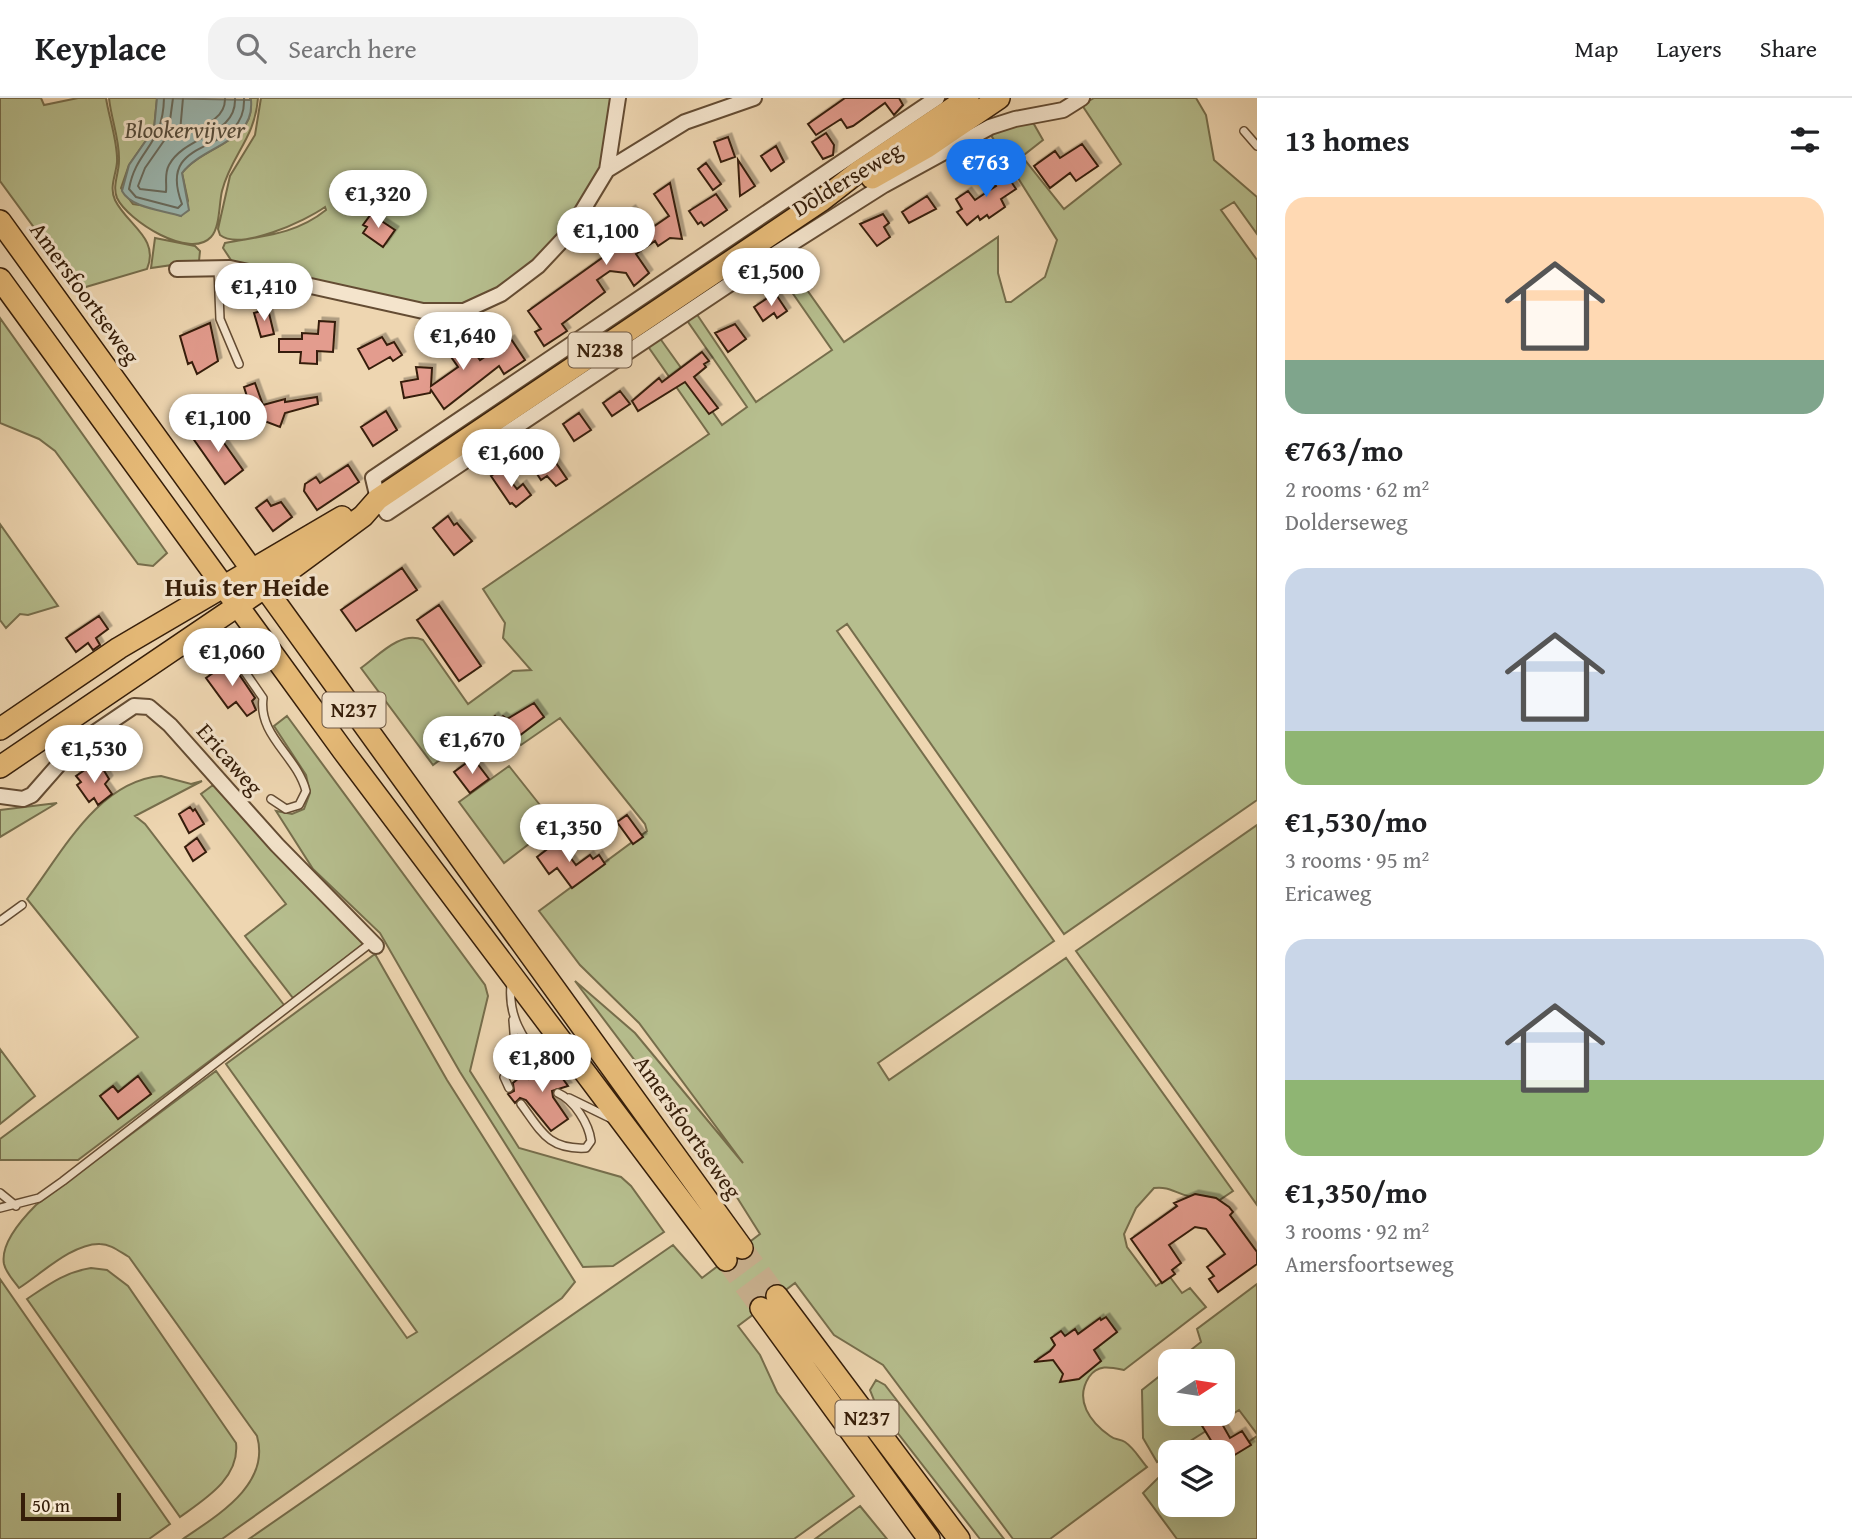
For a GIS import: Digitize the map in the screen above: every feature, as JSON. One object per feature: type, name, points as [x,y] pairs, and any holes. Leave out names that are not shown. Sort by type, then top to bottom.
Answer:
[{"type":"main road","name":"Dolderseweg","points":[[259,578],[363,516],[378,499],[822,200],[858,172],[968,98]]},
{"type":"main road","name":"Dolderseweg","points":[[822,200],[866,181],[927,147],[999,98]]},
{"type":"main road","name":"Amersfoortseweg","points":[[0,221],[259,578],[734,1254],[627,1125],[512,974],[236,605],[0,279]]},
{"type":"main road","name":"N238","points":[[0,729],[119,648],[223,586],[259,578]]},
{"type":"main road","name":"N238","points":[[0,767],[236,605],[259,578]]},
{"type":"main road","name":"N237","points":[[929,1539],[769,1302],[959,1539]]},
{"type":"street","points":[[177,269],[218,268],[273,276],[423,311],[464,312],[501,295],[538,266],[569,233],[607,170],[618,98]]},
{"type":"street","points":[[607,170],[685,122],[754,98]]},
{"type":"street","name":"Dolderseweg","points":[[937,98],[373,478],[378,499],[387,513],[764,261],[884,185],[990,127],[1016,118],[1063,110],[1082,98]]},
{"type":"street","name":"Ericaweg","points":[[0,796],[23,799],[32,795],[75,746],[134,706],[149,707],[170,725],[277,845],[374,944]]},
{"type":"lane","points":[[1244,131],[1257,146]]},
{"type":"lane","points":[[218,268],[220,319],[239,364]]},
{"type":"lane","points":[[227,646],[263,698],[261,713],[266,726],[302,776],[306,791],[299,805],[286,809],[271,799]]},
{"type":"lane","points":[[0,921],[22,905]]},
{"type":"lane","points":[[0,1208],[39,1198],[374,944]]},
{"type":"lane","points":[[509,1088],[504,1077],[510,1067],[523,1071],[515,1047],[510,1003],[512,974]]},
{"type":"lane","points":[[513,1019],[541,1062]]},
{"type":"lane","name":"Amersfoortseweg","points":[[521,1104],[549,1141],[558,1146],[586,1148],[592,1141],[590,1133],[562,1094],[627,1125]]},
{"type":"lane","points":[[0,1193],[16,1206]]},
{"type":"green space","points":[[0,98],[41,98],[44,105],[78,98],[106,98],[117,154],[113,195],[120,209],[146,240],[150,258],[147,269],[79,289],[0,181]]},
{"type":"green space","points":[[109,98],[157,98],[154,129],[129,165],[121,188],[133,204],[160,208],[181,216],[188,201],[182,173],[202,156],[238,134],[246,124],[250,112],[250,98],[258,98],[248,136],[226,178],[218,222],[211,237],[201,243],[175,241],[146,227],[123,207],[116,193],[119,153]]},
{"type":"green space","points":[[261,98],[613,98],[599,171],[574,215],[556,237],[516,276],[493,291],[470,302],[434,306],[409,303],[318,280],[233,263],[223,248],[225,243],[265,236],[290,230],[326,210],[325,207],[303,220],[257,237],[230,239],[220,235],[218,229],[230,176],[255,135]]},
{"type":"green space","points":[[1094,98],[1196,98],[1206,115],[1214,160],[1257,197],[1257,234],[1234,202],[1221,210],[1257,260],[1257,800],[1064,934],[847,624],[837,631],[1054,941],[878,1063],[889,1080],[1066,958],[1233,1191],[1218,1201],[1154,1188],[1136,1208],[1124,1234],[1127,1247],[1156,1286],[1170,1277],[1182,1293],[1190,1288],[1206,1307],[1124,1370],[1100,1368],[1089,1377],[1085,1386],[1083,1394],[1086,1410],[1096,1424],[1110,1436],[1128,1444],[1147,1467],[1050,1539],[1013,1539],[883,1365],[834,1335],[795,1283],[738,1326],[760,1355],[777,1392],[854,1496],[794,1539],[249,1539],[673,1245],[702,1278],[760,1234],[733,1191],[575,981],[635,1033],[743,1163],[639,1023],[580,965],[539,911],[647,831],[645,824],[560,718],[521,745],[501,718],[497,718],[433,765],[361,668],[398,641],[406,638],[423,640],[468,704],[513,671],[531,670],[503,638],[505,623],[483,589],[709,434],[647,345],[659,337],[722,425],[747,407],[686,319],[696,313],[756,402],[832,350],[771,262],[793,248],[790,266],[844,342],[998,237],[998,273],[1006,302],[1011,302],[1045,277],[1057,240],[989,132],[1031,119],[1043,140],[1024,155],[1025,160],[1064,209],[1121,164],[1082,105]]},
{"type":"green space","points":[[155,238],[195,246],[200,251],[199,261],[151,268]]},
{"type":"green space","points":[[0,318],[167,553],[153,566],[138,564],[55,451],[39,439],[0,423]]},
{"type":"green space","points":[[0,524],[58,606],[28,615],[20,614],[6,628],[0,620]]},
{"type":"green space","points":[[287,716],[485,985],[488,996],[470,1071],[519,1148],[621,1177],[631,1186],[664,1232],[613,1266],[583,1267],[460,1072],[380,933],[313,869],[276,811],[292,814],[304,809],[310,793],[306,775],[274,726]]},
{"type":"green space","points":[[509,766],[555,824],[504,863],[459,802]]},
{"type":"green space","points":[[161,776],[191,784],[202,781],[135,816],[145,824],[284,1005],[78,1160],[0,1160],[0,1139],[138,1037],[27,899],[68,841],[100,805],[118,791],[139,781]]},
{"type":"green space","points":[[213,785],[365,943],[293,998],[245,936],[286,904],[201,794]]},
{"type":"green space","points":[[57,803],[0,837],[0,810]]},
{"type":"green space","points":[[1257,825],[1257,1205],[1076,951]]},
{"type":"green space","points":[[375,954],[447,1080],[575,1282],[562,1298],[222,1539],[183,1539],[225,1509],[248,1484],[256,1470],[259,1454],[257,1436],[129,1257],[108,1245],[79,1248],[19,1288],[5,1267],[5,1248],[19,1224],[36,1205],[216,1071],[407,1338],[417,1332],[226,1064]]},
{"type":"green space","points":[[0,1049],[35,1096],[0,1124]]},
{"type":"green space","points":[[91,1268],[107,1270],[128,1286],[236,1443],[236,1455],[227,1477],[210,1495],[180,1517],[27,1299],[65,1276]]},
{"type":"green space","points":[[0,1279],[170,1524],[149,1539],[0,1539]]},
{"type":"green space","points":[[1257,1284],[1257,1434],[1239,1410],[1236,1412],[1236,1349],[1192,1349],[1201,1342],[1197,1329]]},
{"type":"green space","points":[[1158,1377],[1158,1426],[1214,1426],[1192,1440],[1158,1440],[1157,1462],[1143,1438],[1142,1390]]},
{"type":"green space","points":[[876,1380],[885,1385],[1004,1539],[980,1539],[876,1405],[870,1390]]},
{"type":"green space","points":[[1257,1436],[1257,1539],[1177,1539],[1161,1517],[1235,1517],[1235,1451]]},
{"type":"green space","points":[[1158,1478],[1158,1513],[1143,1493]]},
{"type":"green space","points":[[860,1506],[887,1539],[815,1539]]},
{"type":"water","name":"Blookervijver","points":[[157,98],[251,100],[250,114],[245,126],[182,173],[189,210],[181,216],[140,205],[126,197],[122,191],[129,165],[154,129]]},
{"type":"building","points":[[845,98],[899,98],[903,105],[894,115],[885,103],[853,126],[847,128],[841,119],[816,135],[808,124]]},
{"type":"building","points":[[826,133],[834,145],[833,155],[823,159],[812,142]]},
{"type":"building","points":[[728,137],[735,157],[721,162],[714,142]]},
{"type":"building","points":[[1082,144],[1098,166],[1076,181],[1070,173],[1050,188],[1034,166],[1055,151],[1060,158]]},
{"type":"building","points":[[776,146],[784,162],[771,171],[761,156]]},
{"type":"building","points":[[738,160],[755,186],[740,196]]},
{"type":"building","points":[[706,163],[721,184],[713,190],[698,169]]},
{"type":"building","points":[[1002,168],[1016,189],[1001,199],[1005,207],[989,218],[987,215],[980,220],[978,216],[967,225],[957,212],[962,209],[956,199],[968,191],[975,200],[996,186],[989,177]]},
{"type":"building","points":[[670,183],[682,239],[670,238],[658,246],[655,241],[636,254],[649,273],[634,286],[626,273],[610,271],[597,280],[605,292],[562,324],[567,331],[544,346],[535,332],[541,329],[528,311],[606,255],[593,238],[632,209],[647,231],[669,216],[654,194]]},
{"type":"building","points":[[716,194],[727,210],[704,226],[701,222],[698,224],[689,211]]},
{"type":"building","points":[[927,196],[936,209],[909,223],[902,212]]},
{"type":"building","points":[[371,214],[395,230],[383,247],[363,233],[367,227],[363,225]]},
{"type":"building","points":[[883,214],[889,223],[884,227],[890,237],[877,246],[860,224]]},
{"type":"building","points":[[775,293],[787,311],[777,318],[774,313],[763,321],[754,307]]},
{"type":"building","points":[[268,309],[274,334],[261,337],[254,313]]},
{"type":"building","points":[[319,321],[335,322],[333,352],[317,351],[317,364],[300,363],[301,352],[279,352],[279,339],[302,339],[302,333],[318,334]]},
{"type":"building","points":[[210,323],[218,361],[197,374],[192,362],[188,364],[180,336]]},
{"type":"building","points":[[735,324],[746,339],[728,352],[715,333]]},
{"type":"building","points":[[382,337],[387,345],[394,342],[402,355],[393,361],[390,357],[369,369],[358,349]]},
{"type":"building","points":[[427,337],[448,339],[447,353],[426,351]]},
{"type":"building","points":[[465,339],[480,360],[511,339],[525,360],[504,374],[499,366],[444,409],[431,390],[430,393],[404,398],[401,382],[418,379],[416,367],[432,368],[431,386],[458,367],[447,351]]},
{"type":"building","points":[[702,352],[709,361],[694,377],[718,408],[709,414],[685,382],[638,411],[632,401],[659,378],[662,382]]},
{"type":"building","points":[[255,383],[263,405],[285,399],[285,402],[317,397],[318,404],[285,413],[280,427],[246,414],[251,409],[244,387]]},
{"type":"building","points":[[620,391],[630,404],[612,416],[603,403]]},
{"type":"building","points":[[386,411],[397,430],[373,446],[361,427]]},
{"type":"building","points":[[579,413],[591,430],[574,441],[563,424]]},
{"type":"building","points":[[210,423],[243,470],[225,484],[192,437]]},
{"type":"building","points":[[542,455],[550,467],[556,463],[567,479],[556,486],[547,476],[541,480],[530,463]]},
{"type":"building","points":[[348,465],[359,482],[317,510],[304,491],[305,484],[316,477],[320,483]]},
{"type":"building","points":[[501,469],[517,489],[523,484],[531,495],[516,507],[510,504],[491,476]]},
{"type":"building","points":[[267,500],[271,506],[281,502],[292,517],[273,531],[256,508]]},
{"type":"building","points":[[448,516],[472,541],[454,555],[433,528]]},
{"type":"building","points":[[402,568],[417,590],[356,631],[341,610]]},
{"type":"building","points":[[439,605],[481,666],[459,681],[417,620]]},
{"type":"building","points":[[99,616],[108,629],[96,638],[100,645],[93,650],[88,643],[76,652],[66,638]]},
{"type":"building","points":[[230,661],[255,698],[252,701],[256,710],[247,716],[236,702],[228,708],[206,678]]},
{"type":"building","points":[[534,703],[544,717],[502,749],[484,725],[495,716],[498,720],[503,716],[507,719]]},
{"type":"building","points":[[473,758],[489,779],[470,793],[454,772]]},
{"type":"building","points":[[92,765],[98,773],[103,769],[109,779],[105,784],[112,794],[98,805],[94,798],[89,802],[77,785],[81,782],[76,776]]},
{"type":"building","points":[[190,807],[193,811],[195,809],[204,824],[189,833],[179,814]]},
{"type":"building","points":[[627,815],[643,837],[633,844],[617,822]]},
{"type":"building","points":[[197,838],[206,852],[193,861],[185,847]]},
{"type":"building","points":[[558,841],[576,865],[590,855],[593,859],[599,855],[605,864],[572,888],[557,868],[549,874],[537,857]]},
{"type":"building","points":[[547,1057],[568,1086],[552,1091],[553,1097],[568,1119],[551,1131],[526,1100],[520,1098],[515,1103],[508,1094],[514,1091],[513,1083],[520,1077],[528,1079],[530,1070],[536,1066],[545,1066]]},
{"type":"building","points":[[138,1076],[151,1094],[118,1119],[100,1096],[113,1086],[118,1092]]},
{"type":"building","points":[[1195,1194],[1216,1198],[1229,1207],[1233,1212],[1230,1215],[1257,1252],[1257,1264],[1218,1292],[1209,1279],[1214,1276],[1207,1267],[1225,1254],[1206,1229],[1195,1227],[1169,1245],[1181,1263],[1172,1270],[1175,1274],[1162,1283],[1131,1239],[1177,1206],[1174,1203]]},
{"type":"building","points":[[1106,1317],[1117,1332],[1094,1350],[1101,1361],[1079,1379],[1060,1382],[1063,1374],[1053,1360],[1034,1362],[1050,1351],[1055,1345],[1051,1338],[1061,1331],[1065,1336],[1075,1329],[1078,1334],[1100,1318],[1101,1320]]},
{"type":"building","points":[[1202,1426],[1223,1426],[1230,1438],[1242,1431],[1251,1445],[1235,1455],[1235,1440],[1211,1440]]},
{"type":"tunnel","points":[[742,1248],[777,1296]]},
{"type":"tunnel","points":[[726,1260],[761,1308]]},
{"type":"district","name":"Huis ter Heide","points":[[247,587]]}]
